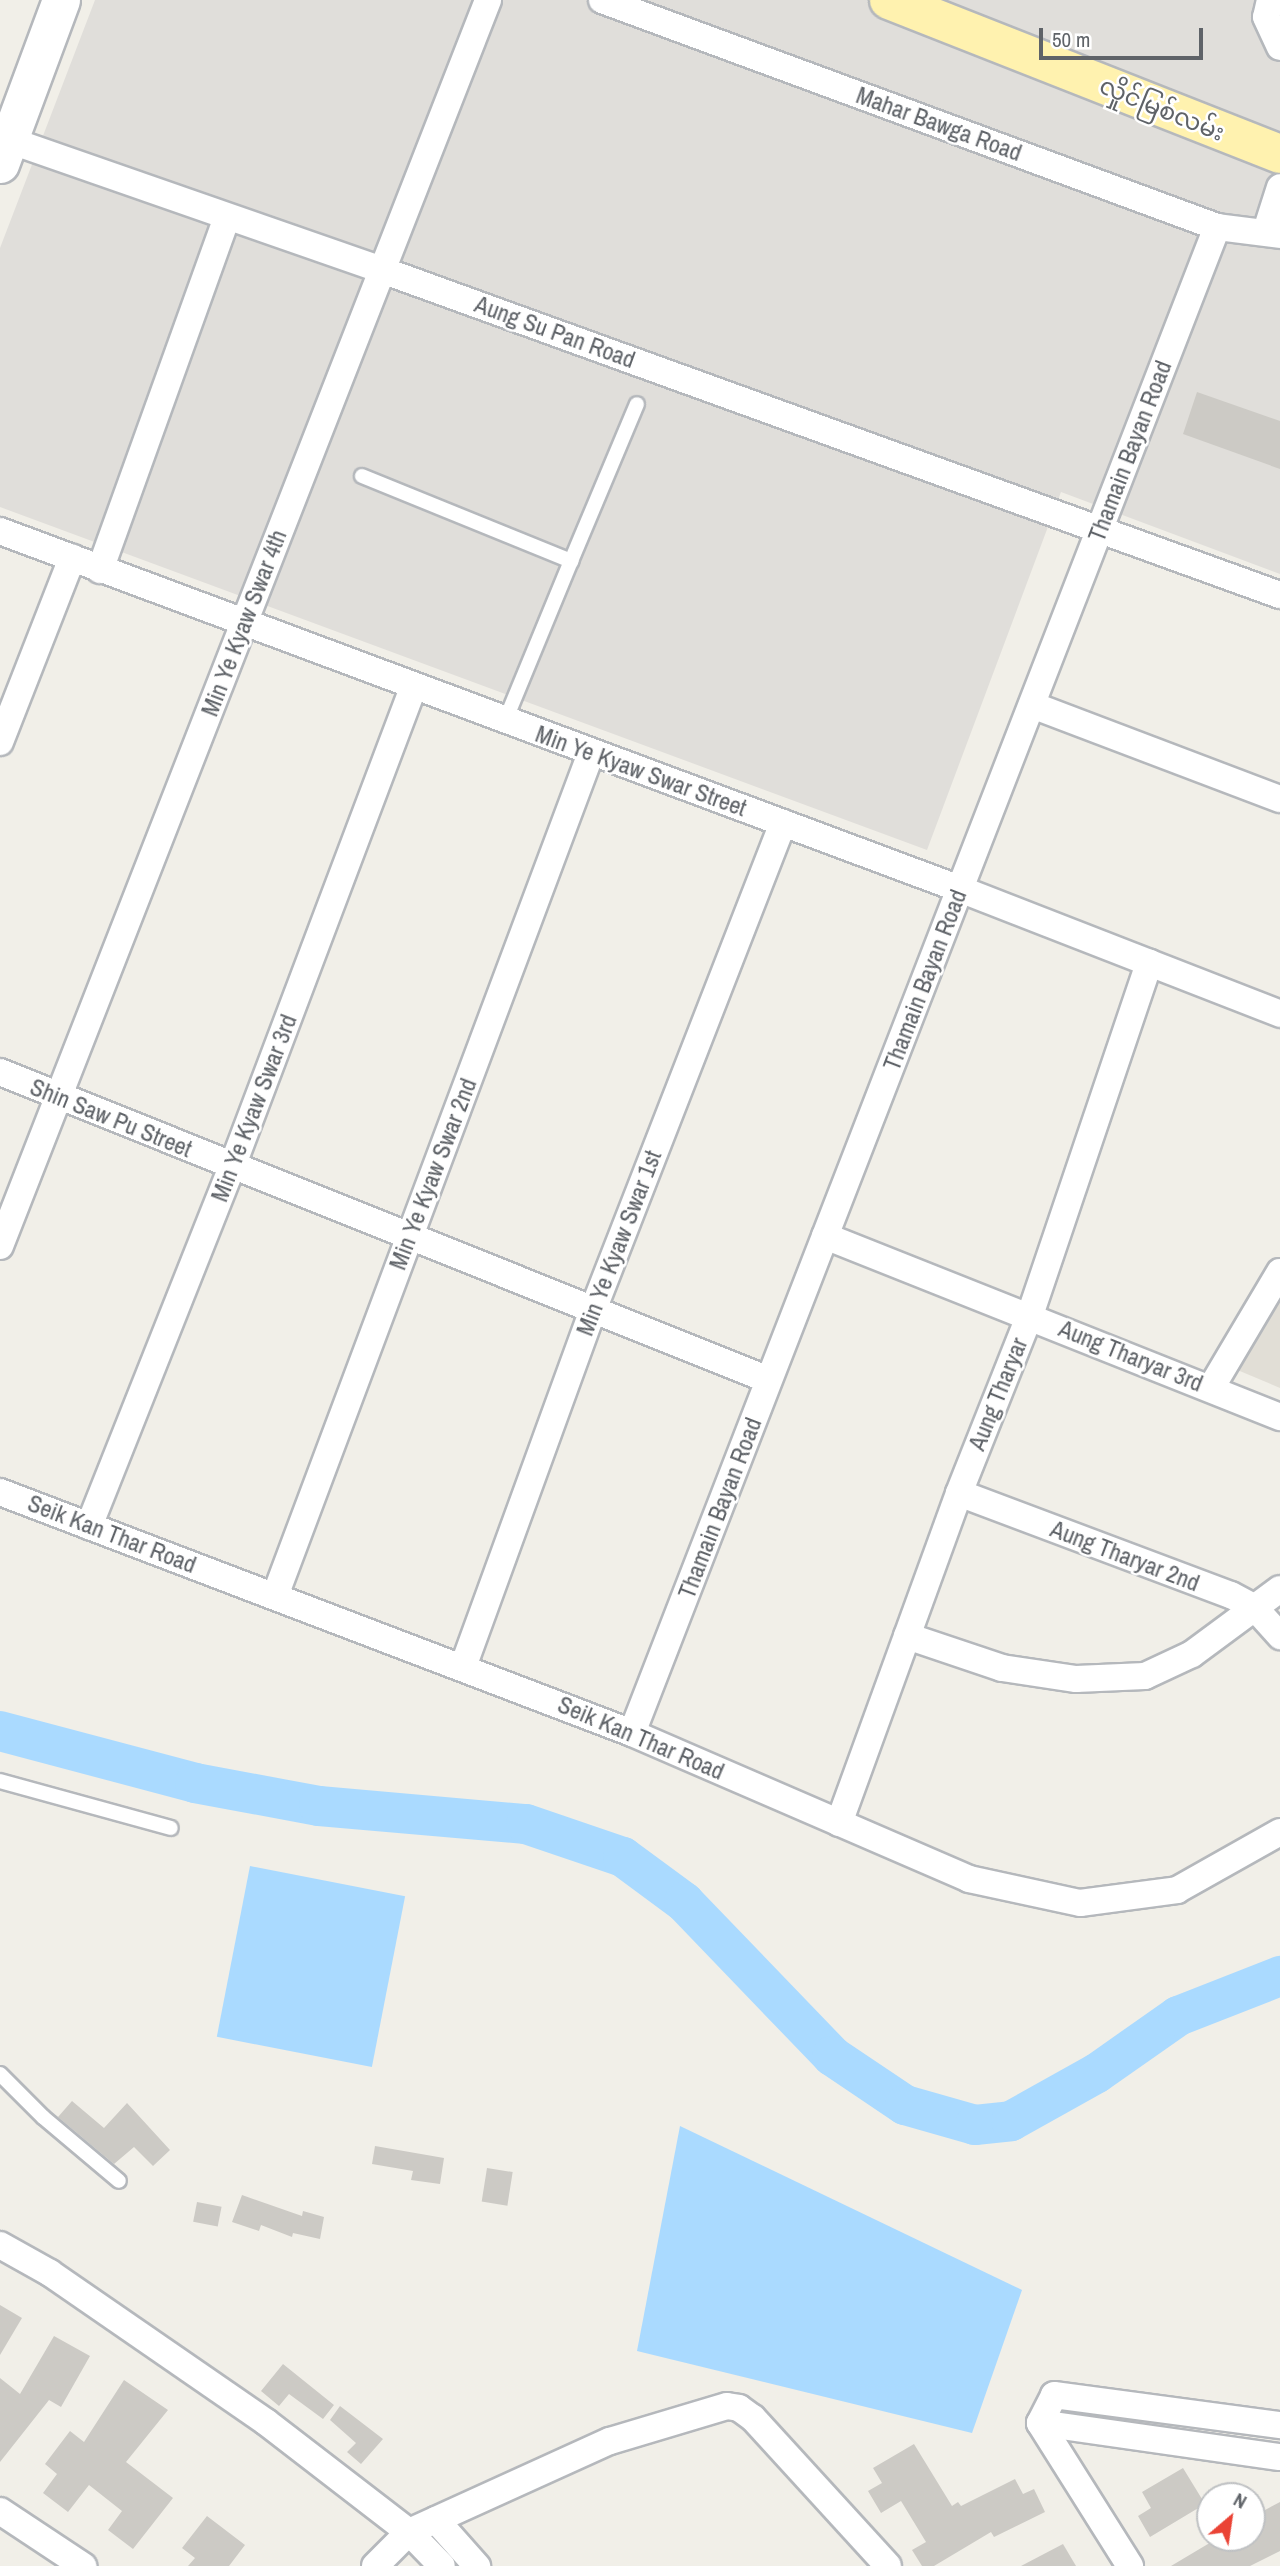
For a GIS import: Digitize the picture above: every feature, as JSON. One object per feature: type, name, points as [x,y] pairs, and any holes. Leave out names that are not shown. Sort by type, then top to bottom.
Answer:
[{"type":"main road","points":[[4,152],[61,0]]},
{"type":"main road","name":"လှိုင်မြစ်လမ်း","points":[[889,0],[1280,154]]},
{"type":"street","name":"Min Ye Kyaw Swar 4th","points":[[0,1246],[488,0]]},
{"type":"street","name":"Mahar Bawga Road","points":[[602,0],[1217,227],[1273,233]]},
{"type":"street","points":[[1270,0],[1265,17],[1280,47]]},
{"type":"street","name":"Aung Su Pan Road","points":[[4,152],[228,216],[1280,595]]},
{"type":"street","points":[[1273,233],[1280,187]]},
{"type":"street","points":[[100,570],[228,216]]},
{"type":"street","name":"Thamain Bayan Road","points":[[632,1733],[1217,227]]},
{"type":"street","name":"Min Ye Kyaw Swar Street","points":[[0,531],[413,688],[960,889],[1280,1014]]},
{"type":"street","points":[[0,742],[72,558]]},
{"type":"street","name":"Min Ye Kyaw Swar 3rd","points":[[89,1526],[232,1167],[413,688]]},
{"type":"street","points":[[1032,705],[1280,799]]},
{"type":"street","name":"Min Ye Kyaw Swar 2nd","points":[[275,1596],[591,753]]},
{"type":"street","name":"Min Ye Kyaw Swar 1st","points":[[463,1667],[593,1310],[783,823]]},
{"type":"street","name":"Aung Tharyar","points":[[839,1823],[959,1493],[1030,1315],[1149,962]]},
{"type":"street","name":"Shin Saw Pu Street","points":[[0,1072],[769,1380]]},
{"type":"street","name":"Aung Tharyar 3rd","points":[[825,1236],[1030,1315],[1280,1417]]},
{"type":"street","points":[[1210,1388],[1280,1272]]},
{"type":"street","name":"Seik Kan Thar Road","points":[[0,1492],[632,1733],[968,1879],[1080,1903],[1177,1890],[1280,1832]]},
{"type":"street","name":"Aung Tharyar 2nd","points":[[959,1493],[1231,1595],[1255,1608],[1280,1636]]},
{"type":"street","points":[[907,1636],[1002,1668],[1076,1679],[1145,1676],[1192,1654],[1280,1589]]},
{"type":"street","points":[[0,2245],[50,2273],[266,2423],[409,2532],[442,2566]]},
{"type":"street","points":[[1040,2423],[1054,2395],[1280,2425]]},
{"type":"street","points":[[375,2566],[409,2532],[610,2441],[727,2406],[739,2408],[753,2418],[888,2566]]},
{"type":"street","points":[[1040,2423],[1280,2457]]},
{"type":"street","points":[[1040,2423],[1130,2566]]},
{"type":"street","points":[[0,2511],[83,2566]]},
{"type":"street","points":[[436,2520],[477,2566]]},
{"type":"lane","points":[[505,721],[637,404]]},
{"type":"lane","points":[[362,476],[571,561]]},
{"type":"lane","points":[[0,1781],[171,1828]]},
{"type":"lane","points":[[0,2074],[43,2117],[119,2181]]},
{"type":"shaded area","points":[[95,0],[1280,0],[1280,574],[1061,492],[927,850],[0,507],[0,248]]},
{"type":"shaded area","points":[[1280,1278],[1280,1388],[1235,1369]]},
{"type":"water","points":[[250,1866],[405,1896],[372,2067],[217,2037]]},
{"type":"water","points":[[680,2126],[1022,2290],[972,2433],[637,2351]]},
{"type":"building","points":[[1197,392],[1280,421],[1280,469],[1183,434]]},
{"type":"building","points":[[72,2101],[104,2128],[127,2103],[170,2150],[153,2166],[134,2147],[114,2164],[58,2117]]},
{"type":"building","points":[[375,2146],[444,2158],[440,2184],[411,2180],[413,2171],[372,2164]]},
{"type":"building","points":[[487,2168],[513,2172],[507,2206],[482,2202]]},
{"type":"building","points":[[242,2195],[302,2216],[303,2211],[324,2217],[320,2239],[293,2233],[292,2237],[261,2225],[259,2231],[232,2222]]},
{"type":"building","points":[[197,2202],[222,2207],[218,2226],[193,2222]]},
{"type":"building","points":[[0,2305],[22,2318],[0,2355]]},
{"type":"building","points":[[54,2336],[90,2356],[61,2407],[49,2400],[0,2462],[0,2378],[20,2394]]},
{"type":"building","points":[[283,2364],[334,2405],[323,2419],[289,2394],[279,2406],[261,2391]]},
{"type":"building","points":[[124,2380],[168,2410],[126,2462],[173,2498],[133,2549],[108,2530],[122,2511],[89,2485],[68,2512],[43,2493],[57,2474],[45,2464],[70,2431],[84,2442]]},
{"type":"building","points":[[340,2406],[383,2439],[361,2464],[347,2452],[356,2443],[330,2420]]},
{"type":"building","points":[[914,2444],[952,2506],[958,2502],[961,2506],[1015,2479],[1023,2494],[1034,2489],[1045,2512],[994,2537],[991,2532],[934,2566],[922,2566],[912,2550],[926,2542],[901,2501],[881,2513],[868,2491],[882,2483],[873,2468]]},
{"type":"building","points":[[1183,2468],[1196,2489],[1196,2509],[1150,2537],[1138,2516],[1151,2508],[1142,2492]]},
{"type":"building","points":[[1280,2502],[1280,2551],[1250,2566],[1171,2566],[1196,2551],[1266,2552],[1266,2510]]},
{"type":"building","points":[[207,2516],[245,2545],[229,2566],[188,2566],[195,2558],[182,2548]]},
{"type":"building","points":[[1063,2544],[1076,2566],[1021,2566]]},
{"type":"waterway","points":[[0,1731],[195,1783],[319,1806],[526,1824],[623,1857],[684,1902],[832,2056],[905,2105],[975,2125],[1011,2121],[1097,2073],[1178,2016],[1280,1976]]}]
